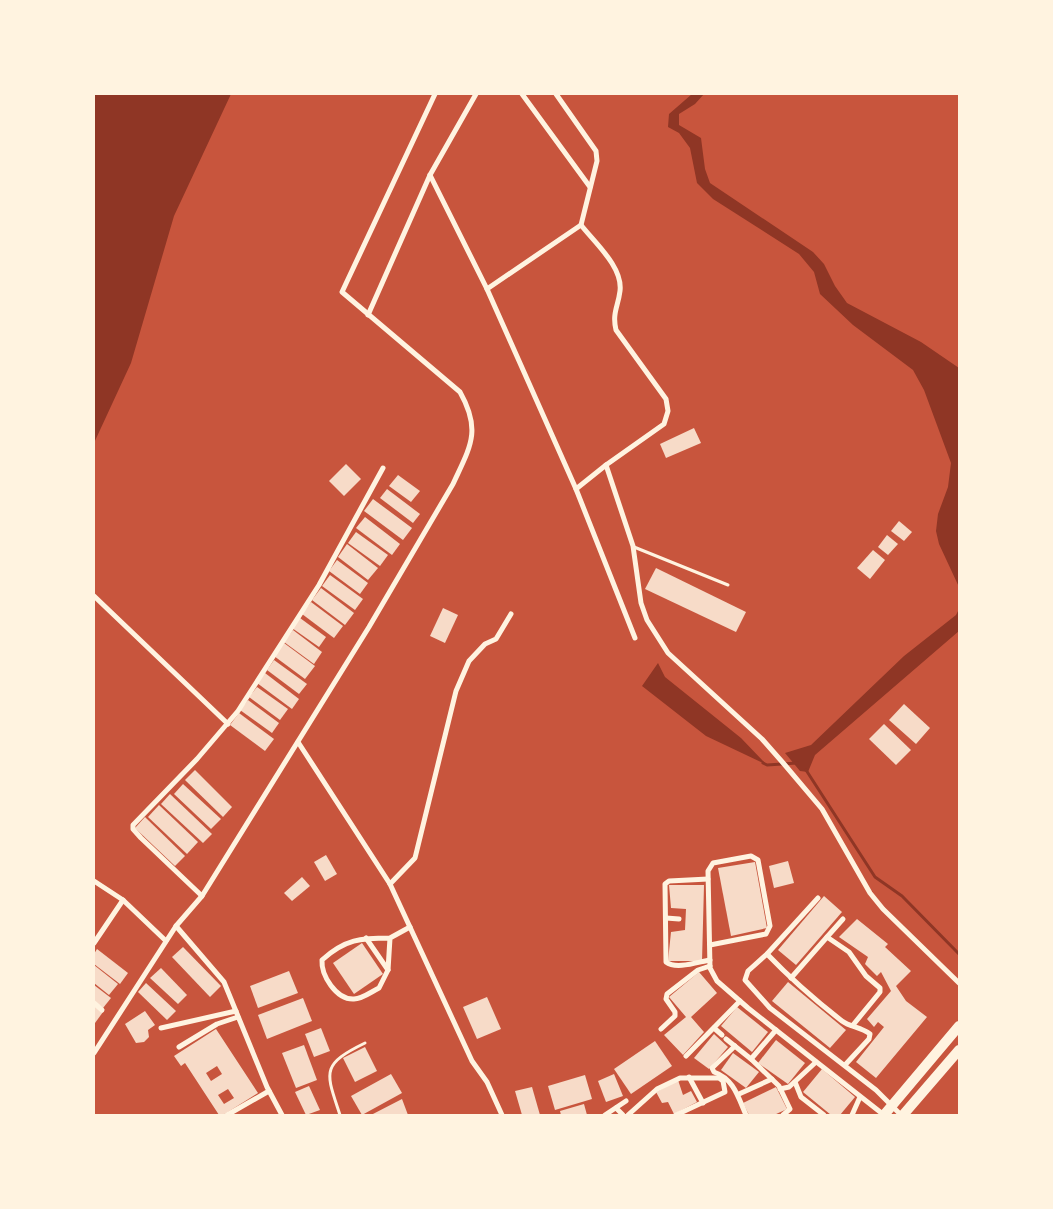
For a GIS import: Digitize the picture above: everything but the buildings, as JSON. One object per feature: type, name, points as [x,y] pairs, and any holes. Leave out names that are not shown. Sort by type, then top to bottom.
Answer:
[{"type":"main road","points":[[884,1115],[959,1026]]},
{"type":"main road","points":[[902,1115],[959,1050]]},
{"type":"street","points":[[94,1053],[176,926],[202,896],[298,742],[369,627],[453,484],[473,441],[468,407],[460,392],[342,292],[435,94]]},
{"type":"street","points":[[368,315],[430,175],[476,94]]},
{"type":"street","points":[[522,94],[590,188]]},
{"type":"street","points":[[487,290],[581,225],[597,160],[596,151],[556,94]]},
{"type":"street","points":[[430,175],[487,290],[576,489],[635,638]]},
{"type":"street","points":[[576,489],[664,424],[668,411],[666,399],[658,384],[616,330],[613,318],[620,291],[619,278],[611,263],[581,225]]},
{"type":"street","points":[[606,465],[633,546],[641,603],[647,620],[668,653],[762,739],[822,809],[870,893],[883,909],[959,983]]},
{"type":"street","points":[[202,896],[141,838],[132,826],[228,724],[319,585],[383,468]]},
{"type":"street","points":[[94,596],[228,724]]},
{"type":"street","points":[[390,884],[415,858],[456,691],[469,661],[485,644],[496,638],[511,614]]},
{"type":"street","points":[[298,742],[390,884],[472,1061],[487,1082],[502,1115]]},
{"type":"street","points":[[710,945],[766,934],[770,926],[758,860],[751,856],[713,863],[708,871],[710,963],[717,981],[884,1115]]},
{"type":"street","points":[[708,879],[669,880],[665,884],[666,962],[669,964],[710,963]]},
{"type":"street","points":[[94,880],[124,900],[166,941]]},
{"type":"street","points":[[818,898],[767,954],[748,971],[745,980],[770,1008],[845,1066],[902,1115]]},
{"type":"street","points":[[94,943],[124,900]]},
{"type":"street","points":[[666,918],[679,919]]},
{"type":"street","points":[[791,978],[843,919]]},
{"type":"street","points":[[176,926],[224,982],[269,1091],[282,1115]]},
{"type":"street","points":[[390,938],[388,970],[379,988],[353,1000],[343,997],[330,985],[322,966],[322,960],[330,953],[358,938],[390,938],[410,927]]},
{"type":"street","points":[[827,937],[849,952],[866,976],[880,988],[880,992],[853,1025]]},
{"type":"street","points":[[366,938],[388,970]]},
{"type":"street","points":[[767,954],[791,978],[844,1023],[862,1028],[870,1034],[869,1039],[845,1066]]},
{"type":"street","points":[[661,1029],[675,1016],[675,1012],[666,999],[667,994],[710,963]]},
{"type":"street","points":[[686,1056],[740,1000]]},
{"type":"street","points":[[94,1003],[102,1010]]},
{"type":"street","points":[[161,1028],[236,1011]]},
{"type":"street","points":[[179,1047],[217,1024],[238,1017]]},
{"type":"street","points":[[714,1028],[751,1059],[780,1089],[790,1110],[783,1115]]},
{"type":"street","points":[[751,1059],[776,1030]]},
{"type":"street","points":[[735,1046],[712,1068],[714,1072],[722,1075],[739,1094],[746,1115]]},
{"type":"street","points":[[780,1089],[790,1087],[816,1062]]},
{"type":"street","points":[[688,1077],[702,1103]]},
{"type":"street","points":[[628,1115],[635,1113],[657,1089],[680,1078],[719,1078],[723,1081],[725,1092],[676,1115]]},
{"type":"street","points":[[739,1094],[772,1080]]},
{"type":"street","points":[[795,1082],[801,1096],[824,1115]]},
{"type":"street","points":[[227,1115],[269,1091]]},
{"type":"street","points":[[852,1115],[860,1096]]},
{"type":"street","points":[[605,1115],[626,1101]]},
{"type":"street","points":[[616,1108],[623,1115]]},
{"type":"lane","points":[[633,546],[728,585]]},
{"type":"lane","points":[[340,1115],[330,1084],[331,1068],[343,1054],[365,1043]]},
{"type":"shaded area","points":[[94,94],[231,94],[174,216],[131,363],[94,443]]},
{"type":"shaded area","points":[[692,94],[704,94],[695,104],[679,114],[679,125],[701,138],[705,169],[710,183],[813,252],[824,264],[835,286],[847,303],[921,342],[959,368],[959,587],[939,544],[936,531],[938,514],[948,487],[951,463],[924,390],[913,370],[853,325],[820,294],[814,272],[799,254],[713,199],[697,183],[690,148],[679,133],[668,127],[669,114]]},
{"type":"shaded area","points":[[959,609],[959,631],[815,755],[808,772],[800,771],[785,753],[811,745],[904,656],[956,615]]},
{"type":"shaded area","points":[[658,663],[665,677],[741,738],[767,765],[706,736],[642,686]]},
{"type":"waterway","points":[[763,763],[767,765],[797,763]]},
{"type":"waterway","points":[[806,770],[875,877],[902,896],[959,954]]}]
